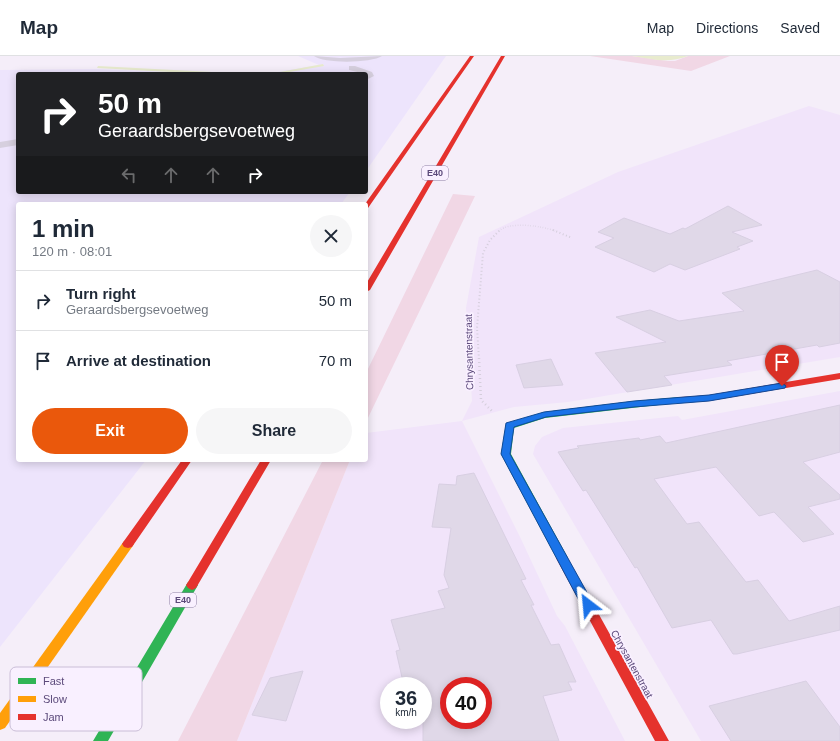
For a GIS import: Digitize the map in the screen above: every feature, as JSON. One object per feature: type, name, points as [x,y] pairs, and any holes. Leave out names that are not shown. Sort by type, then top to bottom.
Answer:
[{"type":"main road","points":[[368,204],[472,56]]},
{"type":"main road","name":"E40","points":[[368,287],[503,56]]},
{"type":"main road","points":[[509,426],[544,415],[634,404],[709,398],[840,376]]},
{"type":"main road","name":"Chrysantenstraat","points":[[509,426],[506,454],[662,741]]},
{"type":"main road","points":[[40,667],[186,462]]},
{"type":"main road","name":"E40","points":[[142,670],[265,462]]},
{"type":"main road","points":[[0,724],[10,710]]},
{"type":"main road","name":"E40","points":[[100,741],[106,731]]},
{"type":"lane","points":[[317,56],[344,60],[379,56]]},
{"type":"lane","points":[[352,68],[363,72]]},
{"type":"lane","points":[[0,146],[16,142]]},
{"type":"path","name":"Chrysantenstraat","points":[[509,426],[481,400],[477,328],[483,253],[490,240],[501,229],[518,225],[550,229],[572,238]]},
{"type":"shaded area","points":[[298,56],[446,56],[368,168],[368,72],[278,72],[319,65]]},
{"type":"shaded area","points":[[590,56],[632,56],[675,61],[688,56],[730,56],[691,71]]},
{"type":"shaded area","points":[[632,56],[688,56],[667,60]]},
{"type":"shaded area","points":[[98,69],[165,72],[16,72],[16,194],[348,194],[342,202],[16,202],[16,462],[144,462],[0,647],[0,70]]},
{"type":"shaded area","points":[[809,106],[840,115],[840,357],[568,402],[514,407],[462,421],[472,401],[466,308],[479,237],[618,172]]},
{"type":"shaded area","points":[[453,194],[475,196],[368,418],[368,369]]},
{"type":"shaded area","points":[[840,391],[840,741],[701,741],[533,454],[535,446],[542,437],[563,428],[678,416],[682,420]]},
{"type":"shaded area","points":[[462,421],[521,539],[557,616],[565,626],[625,741],[237,741],[349,462],[368,462],[368,433]]},
{"type":"shaded area","points":[[322,462],[349,462],[237,741],[178,741]]},
{"type":"building","points":[[728,206],[762,225],[732,232],[753,241],[737,247],[740,249],[685,270],[670,264],[654,272],[595,247],[614,238],[598,232],[624,218],[670,234],[683,228],[685,229]]},
{"type":"building","points":[[817,270],[840,282],[840,343],[819,347],[817,345],[727,361],[732,365],[664,376],[672,385],[627,392],[595,353],[666,342],[616,317],[650,310],[679,321],[744,311],[722,293]]},
{"type":"building","points":[[551,359],[563,385],[524,388],[516,365]]},
{"type":"building","points":[[840,405],[840,452],[803,462],[840,495],[840,499],[808,507],[834,534],[803,542],[774,512],[759,516],[716,467],[654,479],[687,524],[699,522],[746,582],[758,580],[789,621],[840,606],[840,630],[737,654],[733,654],[711,620],[672,628],[637,567],[635,568],[586,490],[583,491],[558,452],[579,448],[577,446],[639,438],[640,440],[660,436],[666,443]]},
{"type":"building","points":[[474,473],[526,579],[521,580],[534,605],[531,605],[551,645],[559,644],[576,682],[568,682],[572,690],[543,696],[559,741],[423,741],[423,729],[432,729],[432,677],[402,677],[396,651],[400,650],[391,620],[445,608],[438,591],[449,588],[444,575],[451,528],[432,527],[439,484],[456,485],[457,476]]},
{"type":"building","points":[[303,671],[286,721],[252,715],[270,678]]},
{"type":"building","points":[[806,681],[840,727],[840,741],[731,741],[709,706]]},
{"type":"waterway","points":[[283,72],[323,65]]},
{"type":"waterway","points":[[98,67],[193,72]]},
{"type":"traffic: fast","points":[[562,558],[506,454],[509,426],[544,415],[681,400]]},
{"type":"traffic: fast","points":[[142,670],[192,585]]},
{"type":"traffic: fast","points":[[100,741],[106,731]]},
{"type":"traffic: slow","points":[[41,667],[128,544]]},
{"type":"traffic: slow","points":[[0,724],[10,710]]},
{"type":"traffic: jam","points":[[368,204],[472,56]]},
{"type":"traffic: jam","points":[[368,287],[503,56]]},
{"type":"traffic: jam","points":[[681,400],[709,398],[840,376]]},
{"type":"traffic: jam","points":[[128,544],[186,462]]},
{"type":"traffic: jam","points":[[192,585],[265,462]]},
{"type":"traffic: jam","points":[[562,558],[662,741]]},
{"type":"route","points":[[588,605],[506,454],[509,426],[544,415],[634,404],[709,398],[782,386]]}]
